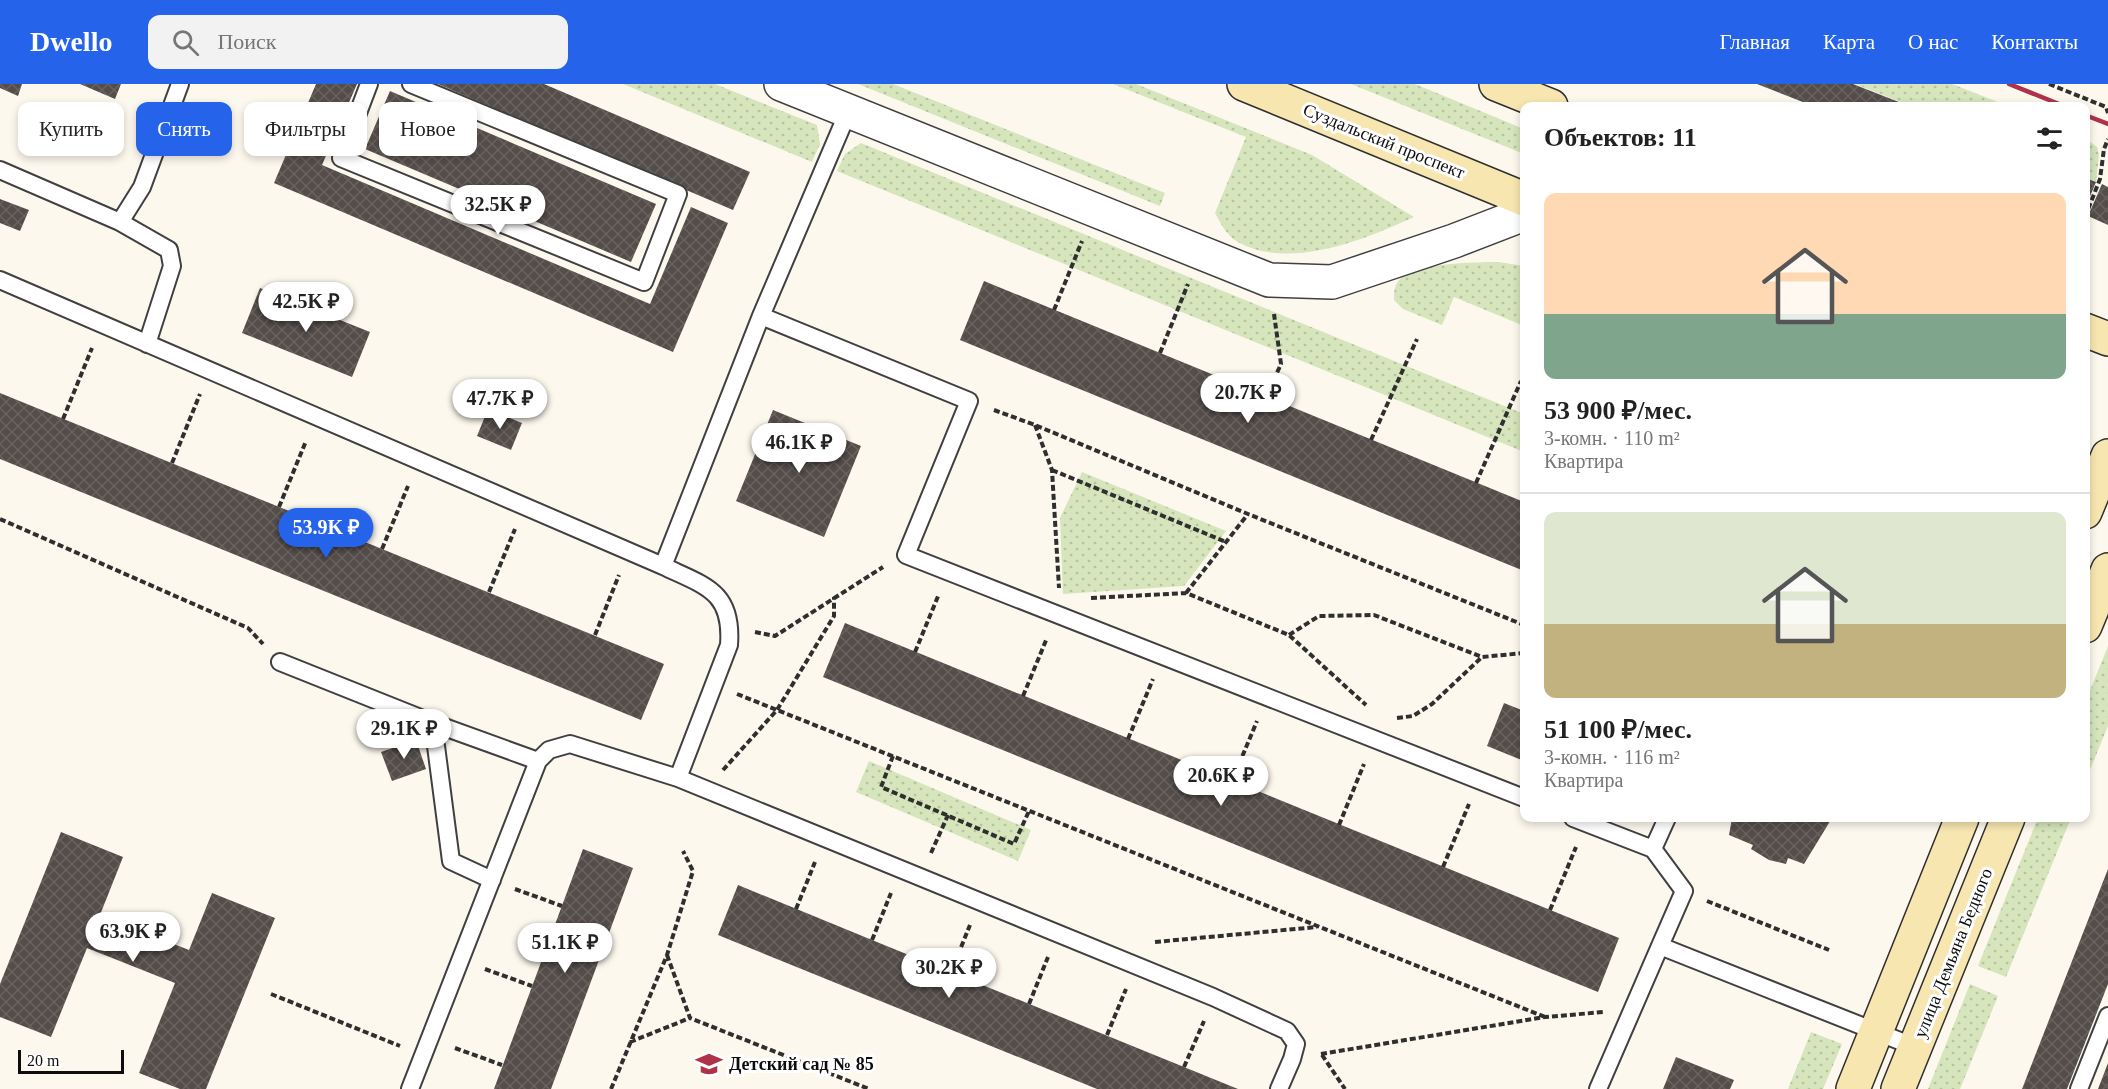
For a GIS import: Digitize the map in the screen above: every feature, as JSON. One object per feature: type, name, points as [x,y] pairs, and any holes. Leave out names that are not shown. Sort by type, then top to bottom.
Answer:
[{"type":"street","points":[[781,84],[1269,280],[1332,282],[1454,241],[1520,215]]},
{"type":"street","name":"Суздальский проспект","points":[[1244,84],[1520,197]]},
{"type":"street","points":[[1496,84],[1541,102]]},
{"type":"street","points":[[2090,332],[2108,339]]},
{"type":"street","points":[[2090,443],[2108,450]]},
{"type":"street","points":[[2090,500],[2108,456]]},
{"type":"street","points":[[2090,614],[2108,570]]},
{"type":"street","points":[[1853,1089],[1960,822]]},
{"type":"street","name":"улица Демьяна Бедного","points":[[1898,1089],[2006,822]]},
{"type":"lane","points":[[120,222],[142,187],[180,84]]},
{"type":"lane","points":[[369,84],[341,158],[644,282],[678,194],[411,84]]},
{"type":"lane","points":[[663,566],[761,316],[848,112]]},
{"type":"lane","points":[[0,170],[120,222],[169,250],[172,266],[147,344]]},
{"type":"lane","points":[[0,280],[629,551],[706,587],[721,598],[728,613],[729,645],[678,778]]},
{"type":"lane","points":[[761,316],[969,402],[906,555],[948,572],[1058,607],[1162,656],[1520,796]]},
{"type":"lane","points":[[280,662],[433,723],[538,761]]},
{"type":"lane","points":[[433,723],[451,861],[492,880]]},
{"type":"lane","points":[[410,1089],[538,761],[549,750],[570,744],[678,778],[705,791],[1214,997],[1287,1030],[1296,1044],[1279,1089]]},
{"type":"lane","points":[[1584,822],[1653,849],[1684,891],[1598,1089]]},
{"type":"lane","points":[[1653,849],[1665,822]]},
{"type":"lane","points":[[1660,946],[1915,1047]]},
{"type":"lane","points":[[2079,1089],[2108,1016]]},
{"type":"path","points":[[2049,84],[2106,107],[2108,113]]},
{"type":"path","points":[[2090,204],[2100,179],[2104,149],[2108,140]]},
{"type":"path","points":[[1054,310],[1094,210]]},
{"type":"path","points":[[1160,353],[1200,252]]},
{"type":"path","points":[[1266,397],[1281,364],[1269,280]]},
{"type":"path","points":[[63,419],[101,325]]},
{"type":"path","points":[[1371,440],[1417,339]]},
{"type":"path","points":[[172,463],[210,372]]},
{"type":"path","points":[[1476,483],[1520,383]]},
{"type":"path","points":[[969,402],[1035,425],[1520,623]]},
{"type":"path","points":[[279,507],[316,417]]},
{"type":"path","points":[[1023,696],[1058,607],[1052,470],[1035,425]]},
{"type":"path","points":[[382,549],[418,461]]},
{"type":"path","points":[[1052,470],[1226,542]]},
{"type":"path","points":[[489,592],[524,507]]},
{"type":"path","points":[[1186,593],[1248,514]]},
{"type":"path","points":[[0,519],[248,628],[280,662]]},
{"type":"path","points":[[595,635],[629,551]]},
{"type":"path","points":[[730,628],[775,636],[834,597],[906,555]]},
{"type":"path","points":[[915,652],[948,572]]},
{"type":"path","points":[[1058,607],[1186,593],[1290,635],[1373,712]]},
{"type":"path","points":[[705,791],[777,710],[834,616],[834,597]]},
{"type":"path","points":[[1290,635],[1319,616],[1374,615],[1482,657],[1520,653]]},
{"type":"path","points":[[1128,739],[1162,656]]},
{"type":"path","points":[[1392,719],[1413,716],[1432,704],[1482,657]]},
{"type":"path","points":[[714,684],[1545,1017]]},
{"type":"path","points":[[1232,781],[1267,697]]},
{"type":"path","points":[[1339,825],[1374,739]]},
{"type":"path","points":[[893,756],[881,787],[1014,844],[1029,811]]},
{"type":"path","points":[[1443,867],[1479,780]]},
{"type":"path","points":[[920,878],[948,814]]},
{"type":"path","points":[[1550,910],[1578,822]]},
{"type":"path","points":[[796,909],[825,839]]},
{"type":"path","points":[[611,1089],[667,955],[693,871],[683,851]]},
{"type":"path","points":[[872,940],[901,870]]},
{"type":"path","points":[[492,880],[562,906]]},
{"type":"path","points":[[1684,891],[1829,950]]},
{"type":"path","points":[[951,972],[979,902]]},
{"type":"path","points":[[1118,958],[1130,945],[1320,927]]},
{"type":"path","points":[[1029,1004],[1058,934]]},
{"type":"path","points":[[667,955],[690,1018]]},
{"type":"path","points":[[460,960],[532,986]]},
{"type":"path","points":[[1107,1035],[1136,965]]},
{"type":"path","points":[[271,994],[423,1055]]},
{"type":"path","points":[[1184,1067],[1214,997]]},
{"type":"path","points":[[1292,1059],[1545,1017],[1632,1010]]},
{"type":"path","points":[[630,1042],[690,1018],[869,1089]]},
{"type":"path","points":[[430,1039],[502,1065]]},
{"type":"path","points":[[1322,1054],[1345,1089]]},
{"type":"green space","points":[[623,84],[715,84],[817,125],[820,144],[812,162]]},
{"type":"green space","points":[[858,84],[893,84],[1165,193],[1160,206]]},
{"type":"green space","points":[[1113,84],[1136,84],[1312,155],[1414,217],[1351,242],[1303,253],[1258,250],[1238,242],[1227,233],[1215,213],[1246,137]]},
{"type":"green space","points":[[1351,84],[1415,84],[1520,127],[1520,152]]},
{"type":"green space","points":[[1855,84],[1952,84],[1998,102],[1901,102]]},
{"type":"green space","points":[[2090,142],[2097,147],[2099,155],[2096,182],[2090,180]]},
{"type":"green space","points":[[861,143],[1520,412],[1520,450],[837,171],[845,154]]},
{"type":"green space","points":[[1476,262],[1520,265],[1520,324],[1454,297],[1442,325],[1403,309],[1394,300],[1397,283],[1408,273],[1432,266]]},
{"type":"green space","points":[[1082,472],[1226,531],[1184,586],[1063,594],[1060,518]]},
{"type":"green space","points":[[2108,646],[2108,726],[2090,770],[2090,691]]},
{"type":"green space","points":[[869,761],[1031,830],[1018,861],[856,792]]},
{"type":"green space","points":[[2036,822],[2069,822],[2006,977],[1978,966]]},
{"type":"green space","points":[[1970,984],[1998,996],[1960,1089],[1928,1089]]},
{"type":"green space","points":[[1811,1032],[1842,1044],[1823,1089],[1788,1089]]},
{"type":"building","points":[[0,84],[22,84],[18,96],[0,88]]},
{"type":"building","points":[[80,84],[121,84],[115,99]]},
{"type":"building","points":[[316,84],[357,84],[349,102],[308,102]]},
{"type":"building","points":[[438,84],[544,84],[750,172],[733,210]]},
{"type":"building","points":[[1757,84],[1853,84],[1899,102],[1803,102]]},
{"type":"building","points":[[390,91],[416,102],[385,102]]},
{"type":"building","points":[[379,117],[379,155],[367,150],[367,144]]},
{"type":"building","points":[[477,128],[656,204],[631,262],[381,156],[477,156]]},
{"type":"building","points":[[285,156],[326,156],[322,165],[650,304],[691,207],[728,223],[673,352],[274,183]]},
{"type":"building","points":[[2090,180],[2096,182],[2090,196]]},
{"type":"building","points":[[2102,184],[2108,187],[2108,225],[2090,217],[2090,211]]},
{"type":"building","points":[[0,199],[29,210],[20,231],[0,223]]},
{"type":"building","points":[[984,281],[1520,500],[1520,569],[960,340]]},
{"type":"building","points":[[260,288],[370,332],[352,377],[242,333]]},
{"type":"building","points":[[0,393],[664,664],[641,720],[0,459]]},
{"type":"building","points":[[488,409],[522,423],[511,450],[477,436]]},
{"type":"building","points":[[773,410],[861,446],[824,537],[736,501]]},
{"type":"building","points":[[845,623],[1619,938],[1598,992],[823,677]]},
{"type":"building","points":[[1504,703],[1520,709],[1520,759],[1487,746]]},
{"type":"building","points":[[416,740],[426,769],[392,781],[381,752]]},
{"type":"building","points":[[1731,822],[1830,822],[1804,864],[1788,858],[1786,864],[1769,860],[1751,849],[1753,845],[1729,835]]},
{"type":"building","points":[[61,832],[123,857],[100,915],[189,950],[212,893],[275,918],[206,1089],[180,1089],[139,1073],[175,983],[87,948],[51,1037],[0,1017],[0,984]]},
{"type":"building","points":[[583,849],[633,868],[612,925],[551,1089],[494,1089]]},
{"type":"building","points":[[2108,869],[2108,984],[2067,1089],[2022,1089]]},
{"type":"building","points":[[738,885],[1238,1089],[1097,1089],[718,935]]},
{"type":"building","points":[[1676,1057],[1734,1080],[1730,1089],[1663,1089]]},
{"type":"building","points":[[2108,1063],[2108,1089],[2098,1089]]},
{"type":"railway","points":[[2009,84],[2054,102]]},
{"type":"railway","points":[[2090,117],[2108,124]]},
{"type":"place","name":"Детский сад № 85","points":[[709,1064]]}]
